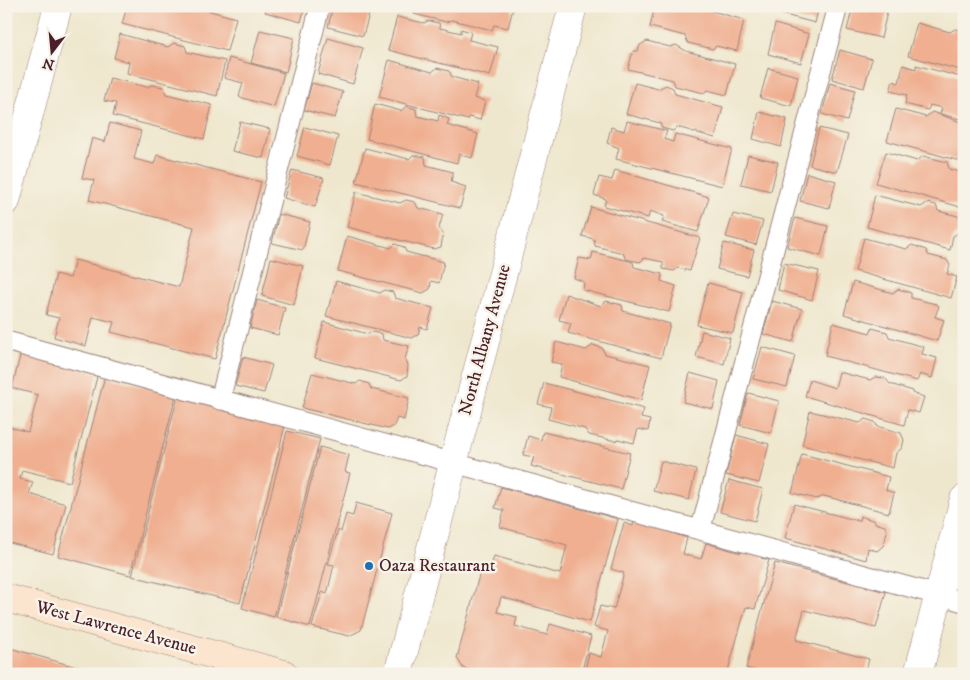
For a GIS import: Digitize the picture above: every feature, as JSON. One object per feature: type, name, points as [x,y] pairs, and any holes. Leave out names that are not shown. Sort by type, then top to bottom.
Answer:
[{"type":"main road","name":"West Lawrence Avenue","points":[[6,598],[284,674]]},
{"type":"street","points":[[6,201],[58,6]]},
{"type":"street","name":"North Albany Avenue","points":[[398,674],[573,6]]},
{"type":"street","points":[[918,674],[951,598],[964,499]]},
{"type":"lane","points":[[220,400],[320,6]]},
{"type":"lane","points":[[701,528],[838,6]]},
{"type":"lane","points":[[6,341],[453,463],[701,528],[951,598]]},
{"type":"building","points":[[127,6],[192,6],[236,18],[227,51],[122,24]]},
{"type":"building","points":[[267,6],[305,6],[301,22],[265,12]]},
{"type":"building","points":[[333,6],[371,7],[363,36],[328,27]]},
{"type":"building","points":[[417,6],[505,6],[513,8],[508,28],[494,25],[492,30],[452,20],[446,22],[414,14]]},
{"type":"building","points":[[651,6],[695,6],[744,20],[737,51],[716,46],[713,49],[688,43],[685,36],[650,27],[653,14]]},
{"type":"building","points":[[783,6],[819,6],[815,23],[781,14]]},
{"type":"building","points":[[853,6],[888,8],[881,38],[847,30]]},
{"type":"building","points":[[397,17],[424,23],[428,21],[439,23],[440,28],[461,33],[461,29],[471,32],[469,40],[498,47],[490,76],[388,50]]},
{"type":"building","points":[[917,23],[950,32],[955,29],[964,30],[964,71],[908,56]]},
{"type":"building","points":[[775,24],[809,34],[801,63],[768,54]]},
{"type":"building","points":[[260,30],[294,38],[286,72],[251,63]]},
{"type":"building","points":[[120,34],[168,47],[174,43],[185,46],[187,52],[225,61],[217,96],[127,73],[129,62],[114,58]]},
{"type":"building","points":[[328,38],[363,48],[353,84],[318,74]]},
{"type":"building","points":[[647,41],[670,47],[676,45],[686,51],[735,64],[727,95],[707,90],[704,93],[675,86],[673,80],[628,69],[633,51],[638,51],[640,45]]},
{"type":"building","points":[[840,50],[872,59],[864,88],[832,79]]},
{"type":"building","points":[[229,58],[284,73],[274,107],[239,97],[243,83],[224,78]]},
{"type":"building","points":[[389,60],[432,72],[437,68],[449,71],[452,77],[478,84],[474,98],[485,101],[480,120],[469,117],[468,120],[379,97]]},
{"type":"building","points":[[903,65],[916,69],[916,65],[964,78],[964,120],[940,114],[942,108],[930,105],[928,110],[905,104],[907,95],[890,91],[893,81],[899,83]]},
{"type":"building","points":[[768,68],[798,76],[791,106],[760,98]]},
{"type":"building","points":[[110,78],[147,87],[152,85],[164,87],[166,94],[212,105],[204,139],[113,116],[116,103],[104,101]]},
{"type":"building","points":[[312,83],[343,92],[335,118],[304,110]]},
{"type":"building","points":[[635,83],[658,89],[666,85],[673,88],[675,94],[723,107],[715,138],[677,127],[673,131],[662,128],[660,123],[626,114]]},
{"type":"building","points":[[830,83],[855,90],[847,121],[822,114]]},
{"type":"building","points":[[375,104],[401,111],[406,106],[416,109],[417,116],[438,121],[439,115],[449,119],[447,125],[478,134],[472,158],[459,154],[457,163],[367,139]]},
{"type":"building","points":[[896,109],[926,117],[932,112],[958,121],[964,127],[964,162],[887,141]]},
{"type":"building","points":[[759,112],[787,119],[781,147],[753,139]]},
{"type":"building","points":[[627,121],[667,131],[664,139],[673,142],[675,134],[732,149],[722,186],[616,159],[619,148],[607,143],[611,127],[624,131]]},
{"type":"building","points":[[240,122],[270,129],[263,158],[232,151]]},
{"type":"building","points":[[110,123],[141,131],[134,159],[154,164],[157,155],[261,182],[215,359],[111,332],[114,322],[93,317],[86,346],[54,337],[59,318],[46,315],[56,274],[70,278],[75,260],[179,287],[194,227],[89,200],[94,180],[82,178],[92,138],[105,142]]},
{"type":"building","points":[[305,127],[338,136],[330,165],[297,156]]},
{"type":"building","points":[[819,128],[848,135],[837,172],[810,165]]},
{"type":"building","points":[[365,148],[409,159],[413,155],[425,157],[426,165],[453,172],[451,182],[466,187],[460,208],[356,182]]},
{"type":"building","points":[[886,152],[917,161],[923,156],[947,162],[949,169],[964,173],[964,208],[876,183]]},
{"type":"building","points":[[748,155],[778,162],[771,191],[741,184]]},
{"type":"building","points":[[292,170],[324,178],[315,207],[284,198]]},
{"type":"building","points":[[615,170],[709,197],[698,232],[662,222],[664,216],[650,211],[648,218],[604,206],[606,199],[594,195],[599,177],[612,180]]},
{"type":"building","points":[[807,173],[836,181],[829,208],[800,201]]},
{"type":"building","points":[[356,192],[400,203],[406,200],[415,202],[418,208],[443,214],[439,228],[443,234],[441,247],[434,249],[347,227]]},
{"type":"building","points":[[875,195],[921,207],[927,203],[936,205],[938,211],[958,216],[962,222],[960,232],[953,236],[950,250],[867,227]]},
{"type":"building","points":[[591,207],[700,238],[690,271],[678,268],[674,271],[663,269],[663,262],[644,258],[640,262],[626,259],[623,253],[595,246],[594,239],[582,236]]},
{"type":"building","points":[[279,214],[310,222],[303,250],[272,243]]},
{"type":"building","points":[[733,214],[763,221],[756,245],[726,237]]},
{"type":"building","points":[[795,218],[828,226],[821,256],[787,247]]},
{"type":"building","points":[[347,236],[391,248],[395,244],[404,247],[406,252],[444,262],[439,283],[431,281],[430,289],[423,293],[338,271]]},
{"type":"building","points":[[864,238],[906,249],[912,245],[926,250],[928,255],[947,260],[950,265],[947,274],[957,277],[951,298],[855,271]]},
{"type":"building","points":[[724,243],[754,250],[747,276],[717,269]]},
{"type":"building","points":[[593,252],[633,262],[634,267],[662,274],[661,281],[676,286],[669,312],[583,290],[584,282],[574,278],[579,258],[591,260]]},
{"type":"building","points":[[271,258],[303,266],[294,305],[262,296]]},
{"type":"building","points":[[784,263],[819,271],[812,300],[778,290]]},
{"type":"building","points":[[336,281],[380,293],[384,290],[393,292],[395,298],[433,308],[427,329],[420,327],[418,335],[412,338],[326,316]]},
{"type":"building","points":[[853,282],[893,293],[898,289],[911,293],[911,298],[939,306],[935,317],[944,320],[937,341],[844,314]]},
{"type":"building","points":[[708,283],[743,292],[733,333],[697,325]]},
{"type":"building","points":[[566,294],[601,306],[606,301],[622,305],[623,311],[670,324],[661,358],[568,333],[571,323],[559,320]]},
{"type":"building","points":[[257,300],[285,308],[278,335],[250,328]]},
{"type":"building","points":[[772,301],[802,309],[793,342],[763,334]]},
{"type":"building","points":[[324,322],[368,334],[372,332],[382,334],[383,340],[409,346],[405,359],[408,365],[407,376],[401,380],[315,358]]},
{"type":"building","points":[[833,323],[870,333],[872,328],[887,332],[889,337],[924,347],[922,354],[937,358],[932,378],[920,374],[917,381],[825,356]]},
{"type":"building","points":[[702,331],[730,338],[724,364],[696,357]]},
{"type":"building","points":[[556,342],[586,350],[593,345],[602,348],[605,354],[650,365],[641,400],[559,377],[562,364],[551,362]]},
{"type":"building","points":[[762,347],[795,356],[787,387],[753,379]]},
{"type":"building","points":[[21,352],[98,373],[70,482],[22,470],[20,479],[33,482],[29,494],[66,504],[53,554],[6,542],[6,426],[28,432],[38,395],[12,388]]},
{"type":"building","points":[[243,357],[272,365],[264,393],[235,386]]},
{"type":"building","points":[[839,372],[870,380],[875,377],[885,378],[890,384],[913,391],[912,393],[924,397],[919,413],[908,410],[904,425],[805,396],[810,380],[835,388]]},
{"type":"building","points":[[312,373],[356,384],[360,381],[369,384],[371,389],[409,398],[404,420],[397,418],[394,426],[388,429],[302,408]]},
{"type":"building","points":[[690,373],[719,381],[713,409],[683,402]]},
{"type":"building","points":[[105,376],[176,395],[130,575],[58,556]]},
{"type":"building","points":[[544,383],[644,409],[641,418],[650,420],[648,431],[638,429],[634,443],[618,439],[616,441],[589,435],[585,429],[548,419],[551,407],[538,404]]},
{"type":"building","points":[[748,393],[779,401],[771,433],[740,425]]},
{"type":"building","points":[[178,395],[286,422],[240,603],[132,576]]},
{"type":"building","points":[[810,411],[860,423],[865,419],[875,422],[877,426],[901,433],[904,440],[902,448],[896,453],[893,468],[802,445]]},
{"type":"building","points":[[287,431],[320,439],[274,617],[242,608]]},
{"type":"building","points":[[543,432],[630,453],[621,489],[531,466],[534,457],[523,455],[528,436],[541,440]]},
{"type":"building","points":[[736,435],[769,444],[759,483],[726,475]]},
{"type":"building","points":[[320,447],[349,455],[345,472],[350,473],[310,627],[276,617]]},
{"type":"building","points":[[802,454],[889,477],[886,490],[894,493],[889,513],[824,496],[817,499],[792,493]]},
{"type":"building","points":[[661,461],[696,470],[689,500],[653,491]]},
{"type":"building","points":[[729,480],[763,489],[755,521],[720,512]]},
{"type":"building","points":[[501,487],[618,519],[590,622],[501,597],[497,612],[517,617],[515,626],[547,635],[550,624],[591,636],[581,674],[485,674],[463,668],[457,658],[481,568],[490,570],[494,556],[560,574],[567,545],[500,527],[504,510],[495,508]]},
{"type":"building","points":[[356,503],[392,513],[361,630],[349,636],[312,627],[322,592],[327,594],[334,565],[328,564],[338,530],[341,532],[346,514],[353,516]]},
{"type":"building","points":[[794,504],[859,521],[860,516],[875,521],[875,523],[885,526],[887,531],[884,545],[877,551],[868,548],[866,560],[785,538]]},
{"type":"building","points":[[634,520],[687,538],[683,554],[701,559],[706,543],[741,553],[742,548],[763,554],[761,558],[769,560],[755,609],[746,607],[727,674],[584,674],[589,653],[601,657],[608,631],[594,627],[600,606],[614,609],[624,573],[611,569],[624,523],[633,526]]},
{"type":"building","points":[[775,563],[886,592],[876,628],[804,610],[796,640],[869,659],[865,674],[770,674],[746,668]]},
{"type":"building","points":[[6,647],[80,668],[78,674],[6,674]]},
{"type":"place","name":"Oaza Restaurant","points":[[369,566]]}]
